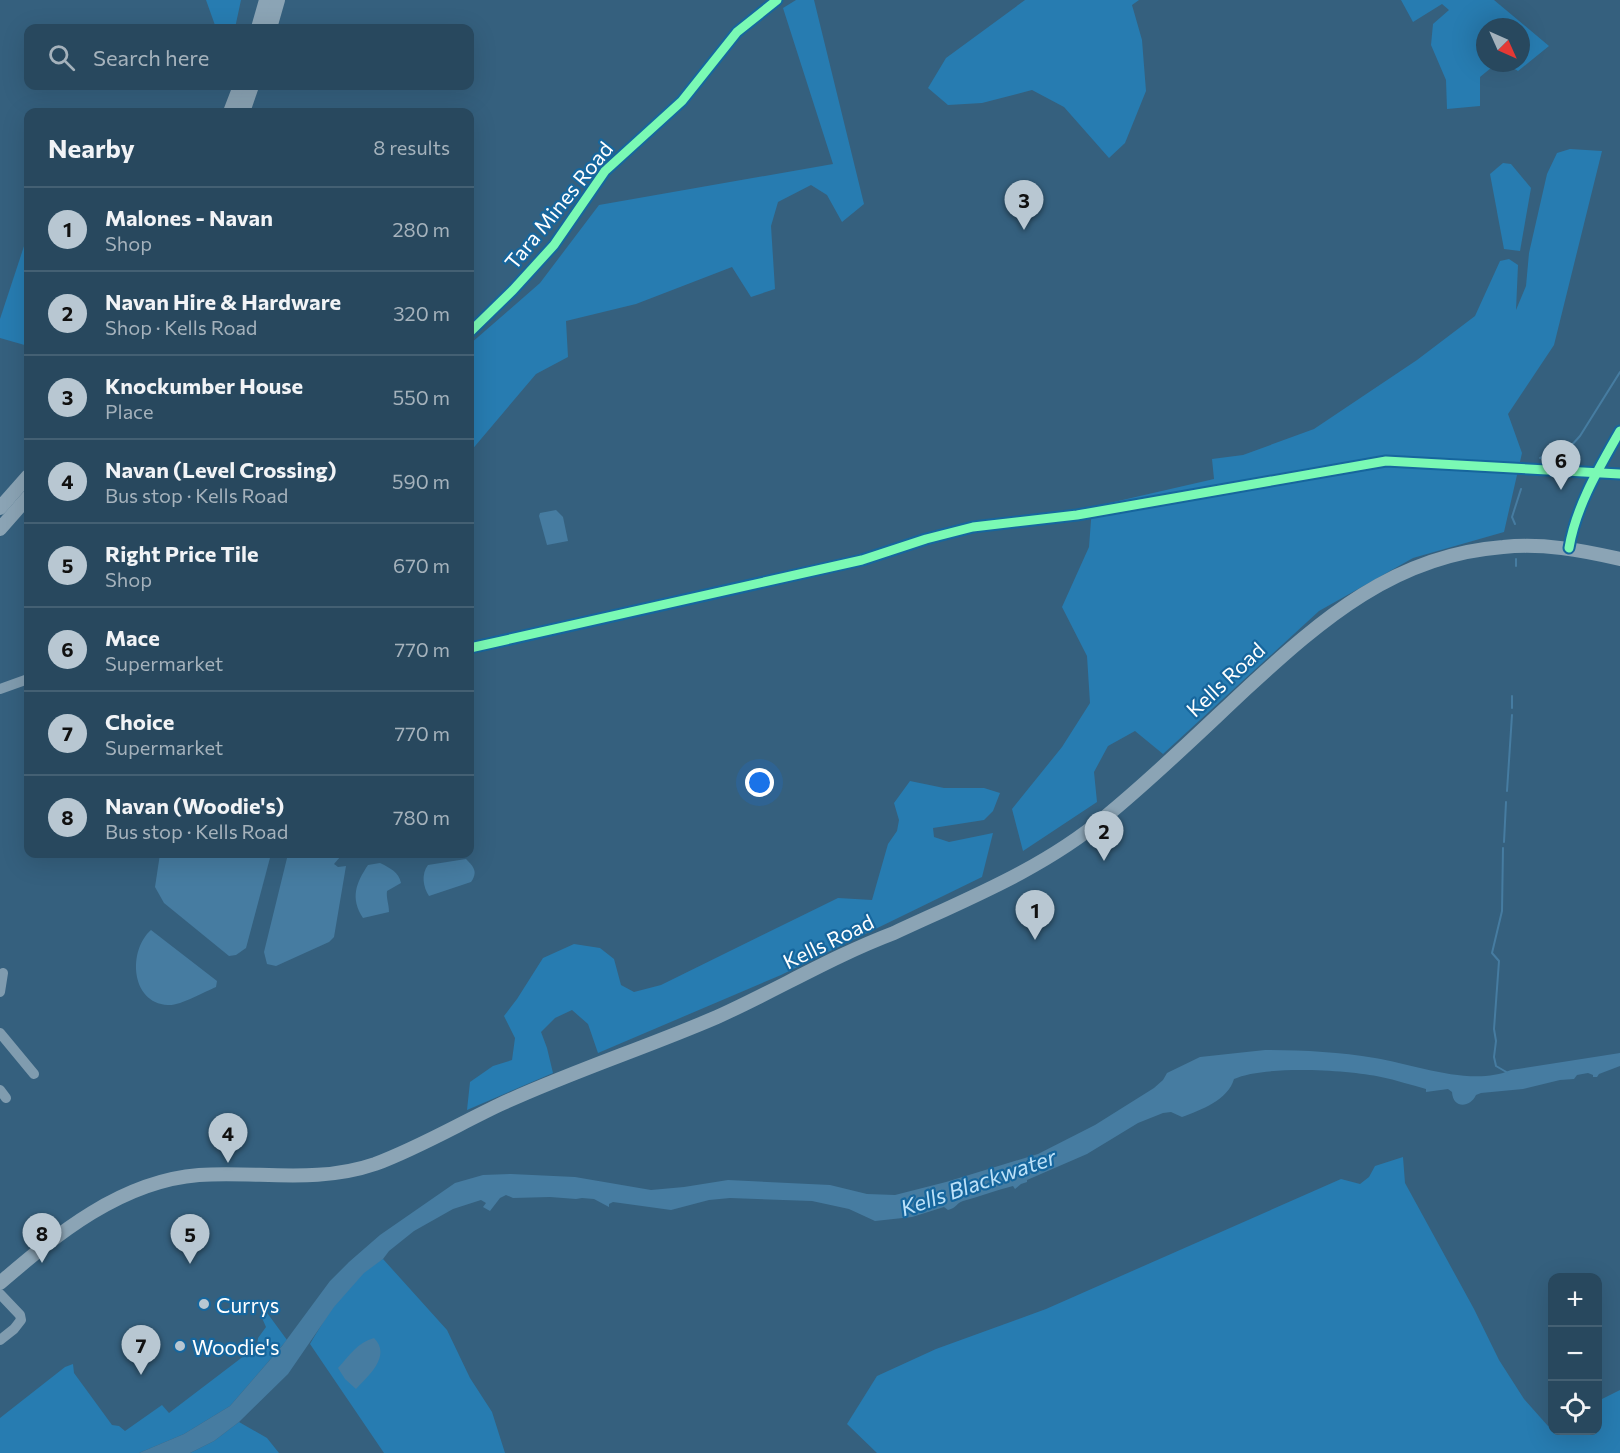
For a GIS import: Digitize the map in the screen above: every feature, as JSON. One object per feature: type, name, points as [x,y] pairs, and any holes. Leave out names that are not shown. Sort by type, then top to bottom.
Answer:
[{"type":"main road","points":[[259,24],[266,0]]},
{"type":"main road","points":[[271,24],[278,0]]},
{"type":"main road","points":[[232,108],[238,90]]},
{"type":"main road","points":[[244,108],[251,90]]},
{"type":"main road","points":[[0,508],[24,481]]},
{"type":"main road","points":[[0,529],[24,502]]},
{"type":"main road","name":"Kells Road","points":[[0,1283],[75,1223],[132,1192],[198,1175],[308,1176],[372,1165],[429,1141],[500,1105],[695,1026],[771,992],[874,940],[988,889],[1068,845],[1129,796],[1289,649],[1330,615],[1368,590],[1412,568],[1461,553],[1504,546],[1569,548],[1620,559]]},
{"type":"street","name":"Tara Mines Road","points":[[474,328],[513,291],[554,245],[605,171],[682,101],[737,32],[777,0]]},
{"type":"street","points":[[1569,548],[1574,525],[1586,495],[1620,431]]},
{"type":"street","points":[[0,689],[24,680]]},
{"type":"street","points":[[0,992],[3,973]]},
{"type":"street","points":[[0,1033],[34,1074]]},
{"type":"street","points":[[0,1294],[20,1315],[21,1320],[0,1340]]},
{"type":"shaded area","points":[[206,0],[241,0],[236,24],[215,24]]},
{"type":"shaded area","points":[[796,0],[814,0],[864,204],[842,222],[827,195],[811,185],[778,202],[771,226],[775,289],[751,297],[732,267],[636,304],[566,321],[568,357],[536,374],[474,447],[474,341],[540,283],[599,205],[833,164],[783,8]]},
{"type":"shaded area","points":[[1025,0],[1139,0],[1132,5],[1142,40],[1146,91],[1125,143],[1109,158],[1064,107],[1032,90],[982,103],[948,105],[928,88],[946,58]]},
{"type":"shaded area","points":[[1401,0],[1494,0],[1516,18],[1476,18],[1476,72],[1486,72],[1480,77],[1480,106],[1447,109],[1446,80],[1431,45],[1433,24],[1449,10],[1442,4],[1413,22]]},
{"type":"shaded area","points":[[1530,30],[1549,46],[1530,61]]},
{"type":"shaded area","points":[[1570,149],[1602,151],[1554,345],[1508,414],[1522,453],[1504,532],[1413,558],[1319,611],[1163,754],[1135,731],[1108,746],[1094,772],[1097,802],[1023,851],[1012,809],[1062,747],[1090,703],[1087,656],[1062,607],[1089,547],[1092,507],[1214,479],[1212,459],[1243,455],[1314,429],[1417,360],[1475,316],[1500,261],[1509,259],[1518,265],[1516,310],[1526,286],[1529,253],[1547,174],[1557,153]]},
{"type":"shaded area","points":[[1503,163],[1511,164],[1531,188],[1520,251],[1504,249],[1490,174]]},
{"type":"shaded area","points":[[24,246],[24,345],[0,338],[0,319]]},
{"type":"shaded area","points":[[910,781],[944,788],[984,788],[1000,793],[993,811],[984,820],[933,828],[934,837],[949,842],[993,833],[982,877],[781,975],[598,1053],[588,1024],[572,1010],[555,1018],[541,1032],[553,1073],[467,1110],[470,1082],[493,1066],[512,1060],[515,1038],[504,1016],[543,958],[574,944],[600,948],[614,959],[621,985],[634,992],[661,985],[838,898],[872,900],[888,844],[897,831],[899,820],[894,803]]},
{"type":"shaded area","points":[[1403,1157],[1405,1183],[1474,1309],[1499,1360],[1524,1399],[1548,1426],[1548,1435],[1602,1435],[1602,1399],[1620,1390],[1620,1453],[877,1453],[847,1424],[877,1376],[936,1349],[1046,1309],[1341,1179],[1360,1184],[1369,1177],[1375,1166]]},
{"type":"shaded area","points":[[383,1259],[447,1330],[470,1378],[492,1412],[505,1453],[384,1453],[310,1344],[332,1308],[350,1285],[371,1266]]},
{"type":"shaded area","points":[[265,1310],[287,1340],[230,1406],[184,1434],[139,1453],[0,1453],[0,1418],[65,1367],[73,1364],[74,1373],[112,1425],[119,1426],[125,1431],[162,1405],[169,1413],[257,1346],[258,1338],[266,1327],[262,1318]]},
{"type":"shaded area","points":[[239,1422],[267,1438],[279,1453],[190,1453],[214,1441]]},
{"type":"water","points":[[556,510],[563,517],[568,541],[547,545],[539,516],[540,513]]},
{"type":"water","points":[[159,858],[270,858],[246,948],[236,955],[229,956],[164,903],[155,887]]},
{"type":"water","points":[[287,858],[339,858],[334,864],[338,867],[346,866],[334,937],[329,942],[276,966],[267,964],[264,952]]},
{"type":"water","points":[[466,859],[474,870],[471,882],[429,896],[424,881],[424,872],[428,865]]},
{"type":"water","points":[[380,863],[396,873],[401,883],[387,891],[389,912],[363,918],[357,904],[358,884],[368,865]]},
{"type":"water","points":[[151,930],[217,981],[216,987],[173,1005],[155,1002],[146,995],[140,986],[136,962],[144,939]]},
{"type":"water","name":"Kells Blackwater","points":[[1265,1050],[1361,1056],[1462,1076],[1496,1075],[1511,1070],[1620,1053],[1620,1066],[1599,1074],[1597,1077],[1588,1073],[1577,1075],[1574,1079],[1523,1089],[1481,1093],[1462,1105],[1455,1101],[1452,1092],[1448,1089],[1426,1092],[1426,1089],[1366,1075],[1285,1070],[1248,1075],[1234,1079],[1226,1093],[1205,1107],[1182,1117],[1171,1112],[1163,1113],[1138,1123],[1087,1154],[1027,1180],[1015,1189],[1013,1186],[961,1202],[948,1210],[944,1207],[912,1217],[875,1221],[849,1209],[812,1201],[730,1198],[709,1200],[671,1210],[613,1202],[609,1204],[609,1207],[594,1199],[513,1198],[506,1195],[500,1198],[490,1211],[483,1207],[486,1203],[481,1200],[453,1209],[414,1231],[364,1273],[334,1307],[288,1374],[239,1422],[214,1441],[190,1453],[139,1453],[184,1434],[230,1406],[282,1346],[330,1281],[349,1262],[380,1235],[455,1183],[483,1175],[511,1174],[575,1177],[651,1190],[728,1180],[830,1185],[867,1194],[895,1195],[1038,1154],[1095,1125],[1154,1088],[1167,1073],[1200,1057]]},
{"type":"water","points":[[374,1338],[379,1345],[379,1359],[372,1372],[356,1389],[345,1379],[338,1368],[358,1346]]},
{"type":"waterway","points":[[1540,458],[1570,447],[1580,436],[1620,372]]},
{"type":"waterway","points":[[1515,524],[1512,517],[1521,489]]},
{"type":"waterway","points":[[1516,559],[1516,566]]},
{"type":"waterway","points":[[1512,696],[1512,708]]},
{"type":"waterway","points":[[1507,791],[1512,715]]},
{"type":"waterway","points":[[1504,842],[1506,802]]},
{"type":"waterway","points":[[1503,848],[1502,911],[1492,953],[1499,961],[1494,1057],[1496,1066],[1508,1073]]},
{"type":"cycle path","points":[[474,328],[554,245],[605,171],[682,101],[737,32],[777,0]]},
{"type":"cycle path","points":[[1569,548],[1583,502],[1596,473],[1620,431]]},
{"type":"cycle path","points":[[474,647],[862,560],[926,539],[973,527],[1077,515],[1386,461],[1620,474]]},
{"type":"place","name":"Knockumber House","points":[[1024,230]]},
{"type":"place","name":"Mace","points":[[1561,490]]},
{"type":"place","name":"Navan Hire & Hardware","points":[[1104,861]]},
{"type":"place","name":"Malones - Navan","points":[[1035,940]]},
{"type":"place","name":"Navan (Level Crossing)","points":[[228,1163]]},
{"type":"place","name":"Navan (Woodie's)","points":[[42,1263]]},
{"type":"place","name":"Right Price Tile","points":[[190,1264]]},
{"type":"place","name":"Currys","points":[[204,1304]]},
{"type":"place","name":"Woodie's","points":[[180,1346]]},
{"type":"place","name":"Choice","points":[[141,1375]]}]
